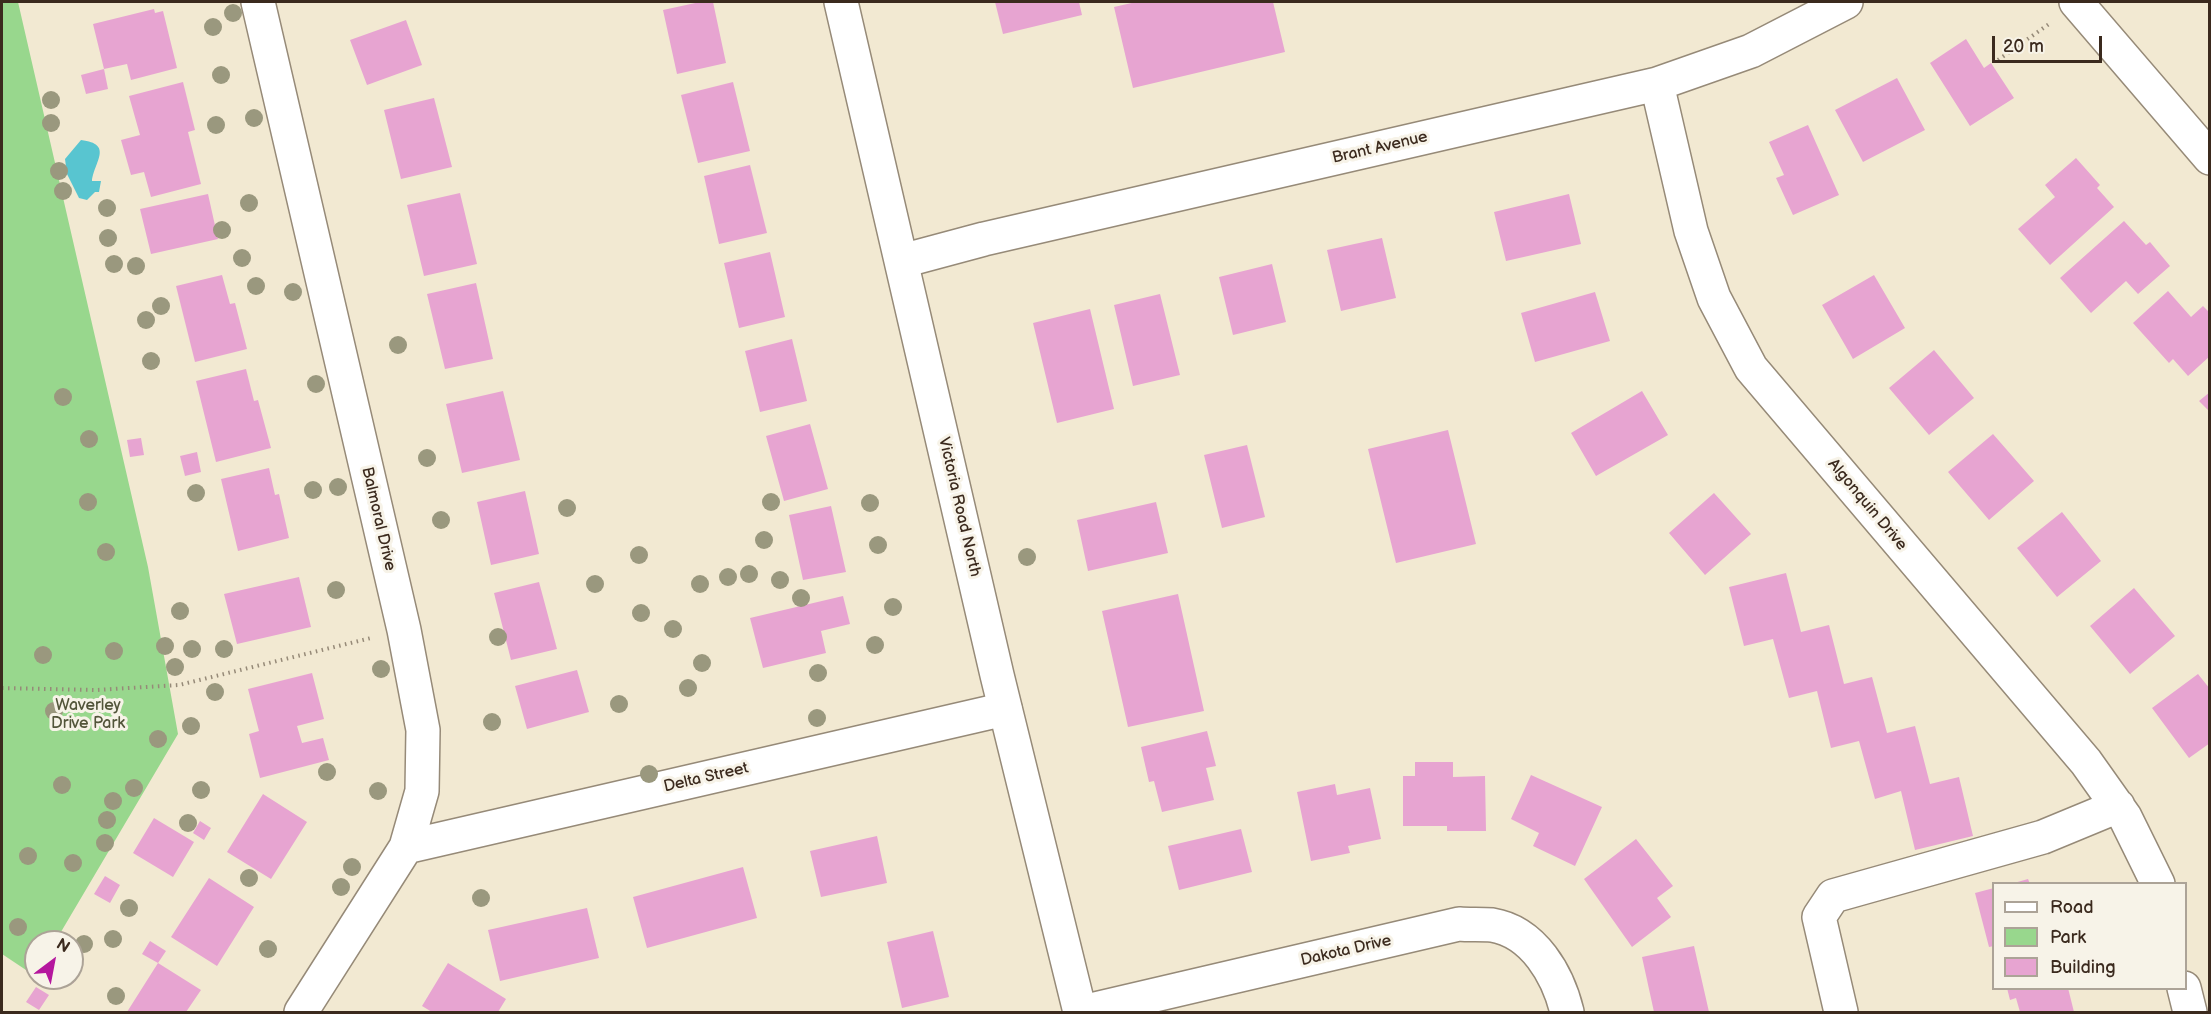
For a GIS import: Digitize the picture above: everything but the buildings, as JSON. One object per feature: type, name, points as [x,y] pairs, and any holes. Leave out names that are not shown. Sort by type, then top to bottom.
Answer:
[{"type":"street","name":"Balmoral Drive","points":[[258,2],[404,630],[423,730],[425,761],[422,791],[406,847],[302,1012]]},
{"type":"street","name":"Victoria Road North","points":[[841,2],[1005,709],[1081,1012]]},
{"type":"street","name":"Brant Avenue","points":[[902,261],[984,238],[1657,84],[1751,51],[1846,2]]},
{"type":"street","points":[[2077,3],[2210,158]]},
{"type":"street","name":"Algonquin Drive","points":[[1657,84],[1691,231],[1714,298],[1751,368],[2086,762],[2118,806],[2157,882]]},
{"type":"street","name":"Delta Street","points":[[406,847],[1005,709]]},
{"type":"street","points":[[1841,1012],[1819,917],[1833,896],[2043,837],[2118,806]]},
{"type":"street","name":"Dakota Drive","points":[[1081,1012],[1459,924],[1493,925],[1524,939],[1551,965],[1567,1012]]},
{"type":"street","points":[[2184,990],[2190,1012]]},
{"type":"path","points":[[1998,60],[2077,3]]},
{"type":"path","points":[[2,688],[73,690],[179,685],[404,630]]},
{"type":"green space","name":"Waverley Drive Park","points":[[2,2],[18,2],[148,567],[178,734],[62,930],[24,930],[24,969],[2,954]]},
{"type":"water","points":[[81,140],[97,145],[100,150],[92,181],[101,181],[99,192],[95,192],[87,200],[79,198],[67,174],[65,159]]}]
